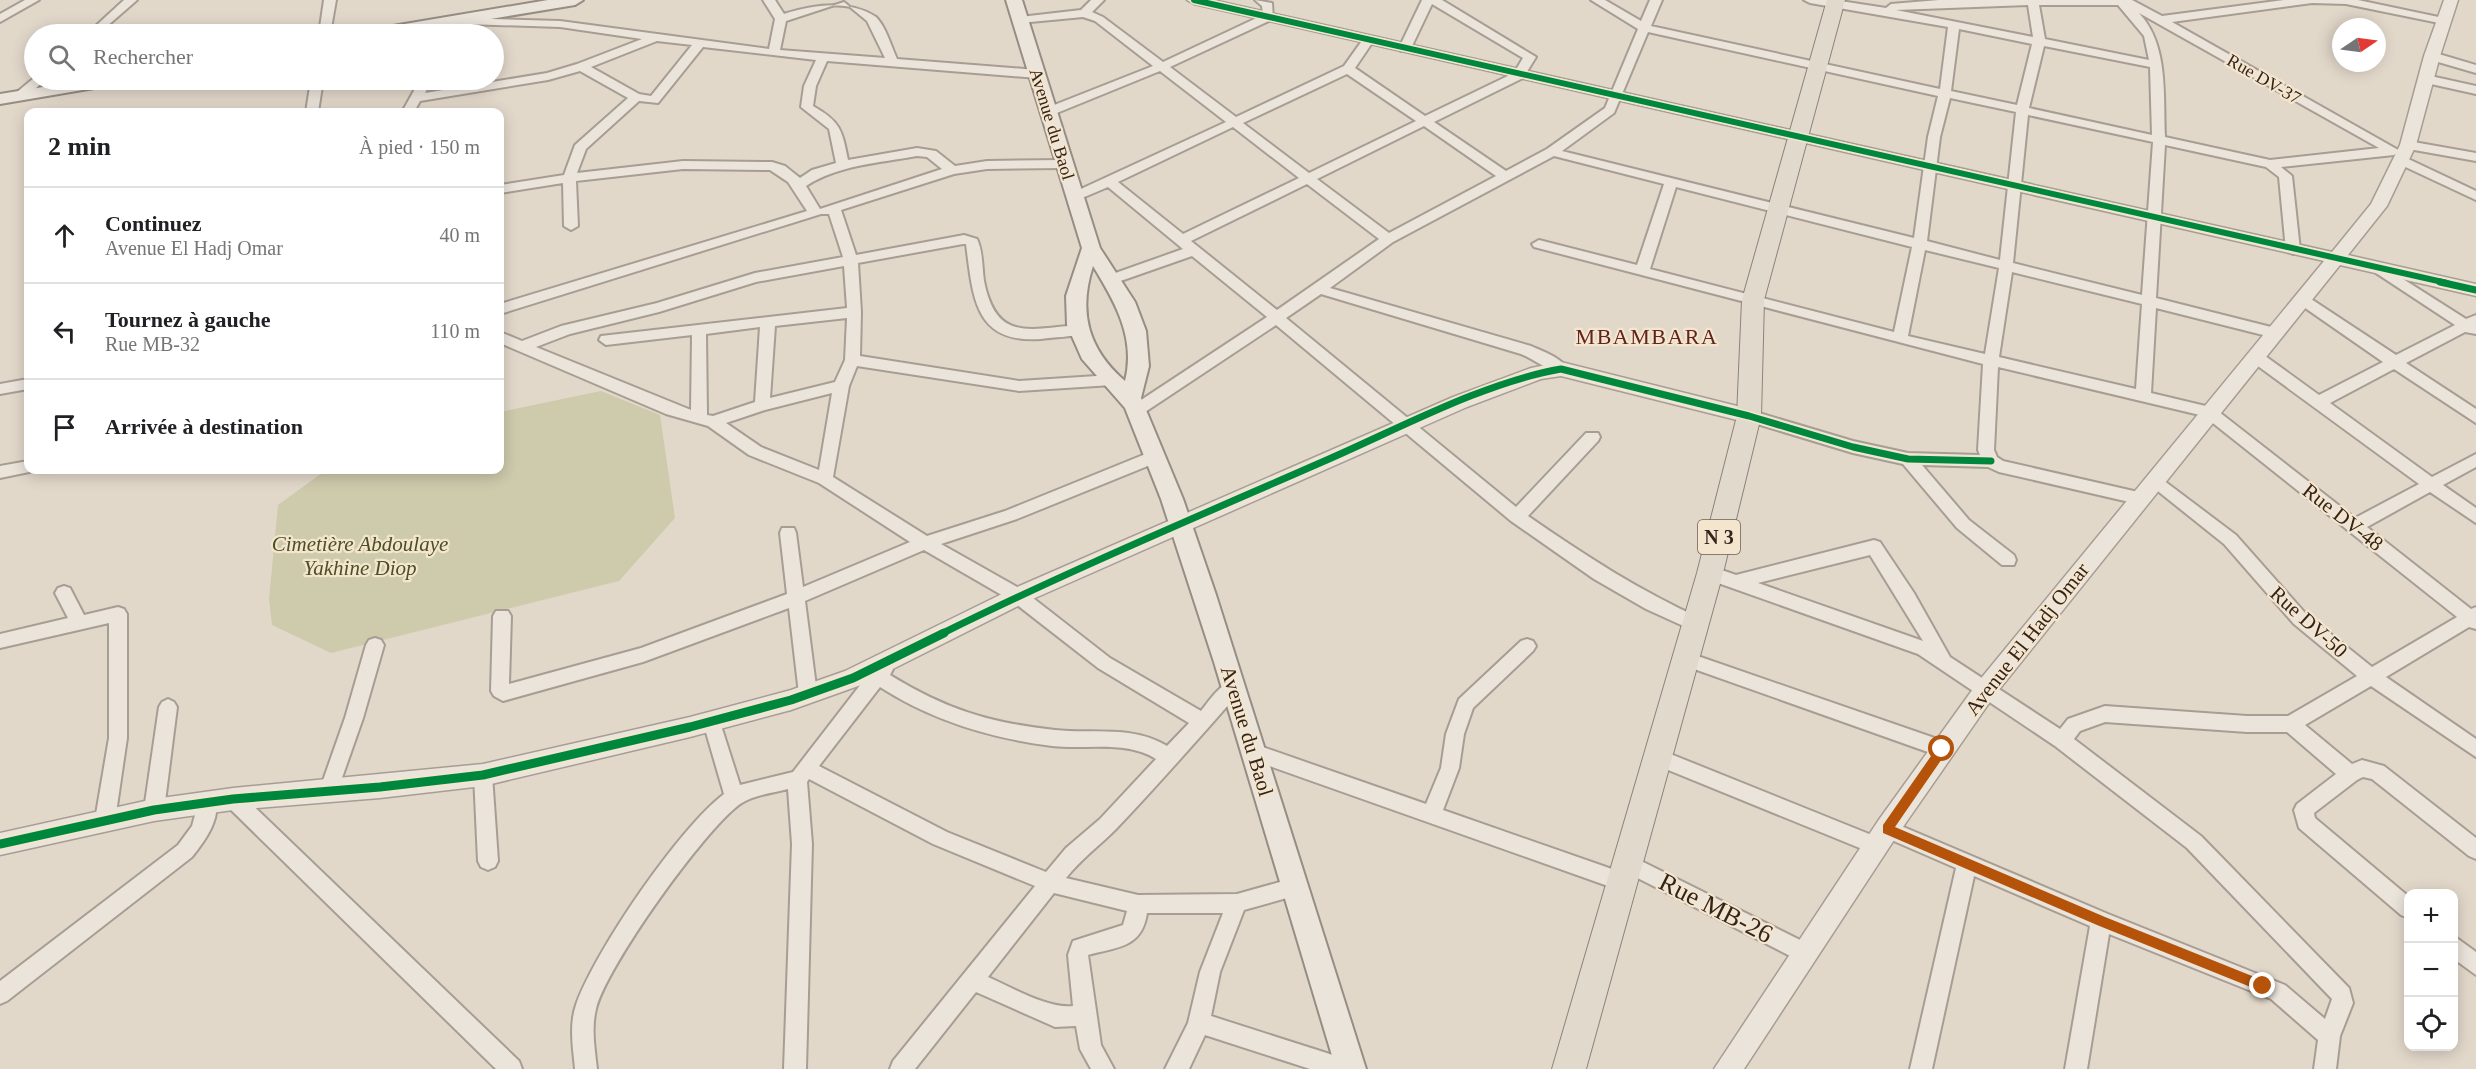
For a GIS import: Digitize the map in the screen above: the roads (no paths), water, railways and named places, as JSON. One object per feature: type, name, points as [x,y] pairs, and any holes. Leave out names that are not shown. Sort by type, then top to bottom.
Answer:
[{"type":"main road","points":[[437,24],[575,0]]},
{"type":"main road","name":"Avenue du Baol","points":[[1014,0],[1090,248],[1125,302],[1136,331],[1139,366],[1134,404]]},
{"type":"main road","name":"N 3","points":[[1569,1069],[1696,624],[1749,416],[1753,300],[1817,66],[1827,2]]},
{"type":"main road","points":[[0,99],[51,90]]},
{"type":"main road","name":"Avenue du Baol","points":[[1090,248],[1078,281],[1073,308],[1079,337],[1101,370],[1134,404],[1182,526],[1294,887],[1336,1065]]},
{"type":"street","points":[[0,19],[33,0]]},
{"type":"street","points":[[104,24],[132,0]]},
{"type":"street","points":[[326,24],[330,0]]},
{"type":"street","points":[[769,0],[781,19],[774,53]]},
{"type":"street","points":[[781,19],[840,0]]},
{"type":"street","points":[[848,0],[872,19],[893,63]]},
{"type":"street","points":[[1084,13],[1098,0]]},
{"type":"street","points":[[1194,0],[1519,75],[2016,184],[2336,260],[2476,290]]},
{"type":"street","points":[[1261,0],[1269,5],[1269,17]]},
{"type":"street","points":[[1405,48],[1428,0]]},
{"type":"street","points":[[1112,279],[1186,246],[1310,178],[1428,122],[1519,75],[1530,57],[1434,0]]},
{"type":"street","points":[[1597,0],[1644,28],[2270,164],[2401,153],[2476,157]]},
{"type":"street","points":[[1134,404],[1275,318],[1388,239],[1552,152],[1610,110],[1656,0]]},
{"type":"street","points":[[2160,20],[2309,0]]},
{"type":"street","points":[[2314,0],[2346,1],[2444,21]]},
{"type":"street","points":[[2401,153],[2451,0]]},
{"type":"street","points":[[1874,9],[1944,3],[2125,1],[2150,36],[2156,65],[2159,140],[2143,396]]},
{"type":"street","name":"Rue DV-37","points":[[2125,1],[2476,196]]},
{"type":"street","points":[[1827,2],[1954,24],[2156,65]]},
{"type":"street","points":[[1991,461],[1986,450],[1990,360],[2006,267],[2022,110],[2039,41],[2033,2]]},
{"type":"street","points":[[1020,20],[1084,13],[1099,19],[1388,239]]},
{"type":"street","points":[[1048,112],[1163,66],[1269,17]]},
{"type":"street","points":[[459,24],[462,20],[560,24],[774,53],[1037,74]]},
{"type":"street","points":[[1900,339],[1920,243],[1931,166],[1945,94],[1954,24]]},
{"type":"street","points":[[504,83],[548,76],[581,67],[653,38]]},
{"type":"street","points":[[1075,197],[1348,69],[1368,40]]},
{"type":"street","points":[[581,67],[636,97],[654,100],[699,44]]},
{"type":"street","points":[[2432,56],[2476,69]]},
{"type":"street","points":[[823,57],[810,86],[807,107],[827,119],[835,128],[843,165]]},
{"type":"street","points":[[1348,69],[1506,176]]},
{"type":"street","points":[[2426,79],[2476,90]]},
{"type":"street","points":[[21,95],[27,90]]},
{"type":"street","points":[[313,108],[315,90]]},
{"type":"street","points":[[410,108],[420,90]]},
{"type":"street","points":[[415,98],[463,90]]},
{"type":"street","points":[[571,226],[569,178],[583,142],[636,97]]},
{"type":"street","points":[[800,184],[817,173],[843,165],[926,152],[952,170]]},
{"type":"street","points":[[1552,152],[1776,210],[1920,243],[2006,267],[2275,333]]},
{"type":"street","name":"Avenue El Hadj Omar","points":[[1732,1068],[1805,953],[1942,749],[1986,689],[2139,498],[2379,206],[2401,153]]},
{"type":"street","points":[[504,308],[834,209],[952,170],[987,165],[1064,164]]},
{"type":"street","points":[[2270,164],[2285,176],[2293,250]]},
{"type":"street","points":[[504,188],[518,184],[683,165],[772,166],[781,169],[800,184],[815,213]]},
{"type":"street","points":[[1110,182],[1410,426],[1517,518],[1599,574],[1652,604],[1696,624]]},
{"type":"street","points":[[1642,271],[1671,183]]},
{"type":"street","points":[[825,479],[841,386],[852,360],[854,312],[852,260],[834,209]]},
{"type":"street","points":[[520,347],[566,330],[659,307],[755,278],[969,239],[984,308],[1001,328],[1013,333],[1078,330]]},
{"type":"street","points":[[1539,244],[1900,339],[2209,412]]},
{"type":"street","points":[[2381,270],[2473,326]]},
{"type":"street","points":[[1319,289],[1526,350],[1547,359],[1561,369],[1749,416],[1853,447],[1908,459],[1991,461],[1999,466],[2139,498]]},
{"type":"street","points":[[2303,300],[2476,417]]},
{"type":"street","points":[[606,340],[854,312]]},
{"type":"street","points":[[762,405],[768,321]]},
{"type":"street","points":[[2318,402],[2393,361],[2473,326]]},
{"type":"street","points":[[699,329],[706,420]]},
{"type":"street","points":[[504,340],[671,410],[706,420],[755,451],[825,479],[925,543],[1018,597],[1104,663],[1204,722]]},
{"type":"street","points":[[2256,357],[2476,517]]},
{"type":"street","points":[[852,360],[1019,386],[1112,380]]},
{"type":"street","points":[[0,843],[154,810],[233,799],[328,792],[483,775],[712,722],[808,694],[853,678],[1018,597],[1510,382],[1561,369]]},
{"type":"street","points":[[0,389],[24,385]]},
{"type":"street","points":[[706,420],[841,386]]},
{"type":"street","name":"Rue DV-48","points":[[2209,412],[2474,618]]},
{"type":"street","points":[[1517,518],[1592,437]]},
{"type":"street","points":[[502,616],[500,691],[503,693],[643,655],[795,598],[847,574],[925,543],[1011,515],[1154,457]]},
{"type":"street","points":[[1908,459],[1963,524],[2008,560]]},
{"type":"street","points":[[2354,526],[2476,459]]},
{"type":"street","points":[[0,472],[24,468]]},
{"type":"street","name":"Rue DV-50","points":[[2155,480],[2223,533],[2290,610],[2373,678],[2476,749]]},
{"type":"street","points":[[788,533],[808,694]]},
{"type":"street","points":[[1738,581],[1874,547],[1908,598],[1944,662]]},
{"type":"street","points":[[1710,573],[1738,581],[1924,649],[2062,740],[2161,814],[2194,842],[2342,995],[2342,1003],[2329,1036],[2325,1069]]},
{"type":"street","points":[[64,593],[79,622]]},
{"type":"street","points":[[0,641],[118,614],[118,738],[105,820]]},
{"type":"street","points":[[2062,740],[2074,725],[2106,714],[2291,724],[2474,618]]},
{"type":"street","points":[[328,792],[354,718],[375,645]]},
{"type":"street","points":[[1432,813],[1450,768],[1455,734],[1465,704],[1476,691],[1527,646]]},
{"type":"street","points":[[586,1069],[583,1037],[586,1006],[599,976],[631,923],[705,825],[734,796],[802,773],[892,658]]},
{"type":"street","points":[[1686,658],[1942,749]]},
{"type":"street","points":[[877,676],[934,709],[964,718],[1005,729],[1069,739],[1120,738],[1153,746],[1170,758]]},
{"type":"street","points":[[900,1069],[1073,854],[1107,825],[1233,688]]},
{"type":"street","points":[[154,810],[168,707]]},
{"type":"street","points":[[712,722],[734,796]]},
{"type":"street","points":[[2291,724],[2350,774]]},
{"type":"street","name":"Rue MB-26","points":[[1254,752],[1432,813],[1624,872],[1805,953]]},
{"type":"street","points":[[1658,758],[1882,838],[1966,862],[2101,921],[2278,992],[2329,1036]]},
{"type":"street","points":[[2404,904],[2306,822],[2304,810],[2350,774],[2362,768],[2377,772],[2476,850]]},
{"type":"street","points":[[802,773],[940,838],[1050,883],[1138,904],[1237,903],[1294,887]]},
{"type":"street","points":[[795,1069],[802,773]]},
{"type":"street","points":[[483,775],[488,861]]},
{"type":"street","points":[[233,799],[511,1069]]},
{"type":"street","points":[[0,994],[185,851],[201,830],[207,803]]},
{"type":"street","points":[[1921,1069],[1966,862]]},
{"type":"street","points":[[1176,1069],[1188,1051],[1199,1023],[1210,972],[1237,903]]},
{"type":"street","points":[[1103,1069],[1091,1049],[1084,1014],[1078,955],[1080,948],[1129,933],[1135,926],[1138,904]]},
{"type":"street","points":[[2076,1069],[2101,921]]},
{"type":"street","points":[[2458,949],[2476,965]]},
{"type":"street","points":[[971,980],[1055,1016],[1069,1017],[1084,1014]]},
{"type":"street","points":[[1199,1023],[1336,1065]]},
{"type":"district","name":"MBAMBARA","points":[[1647,336]]},
{"type":"park label","name":"Cimetière Abdoulaye Yakhine Diop","points":[[360,556]]}]
